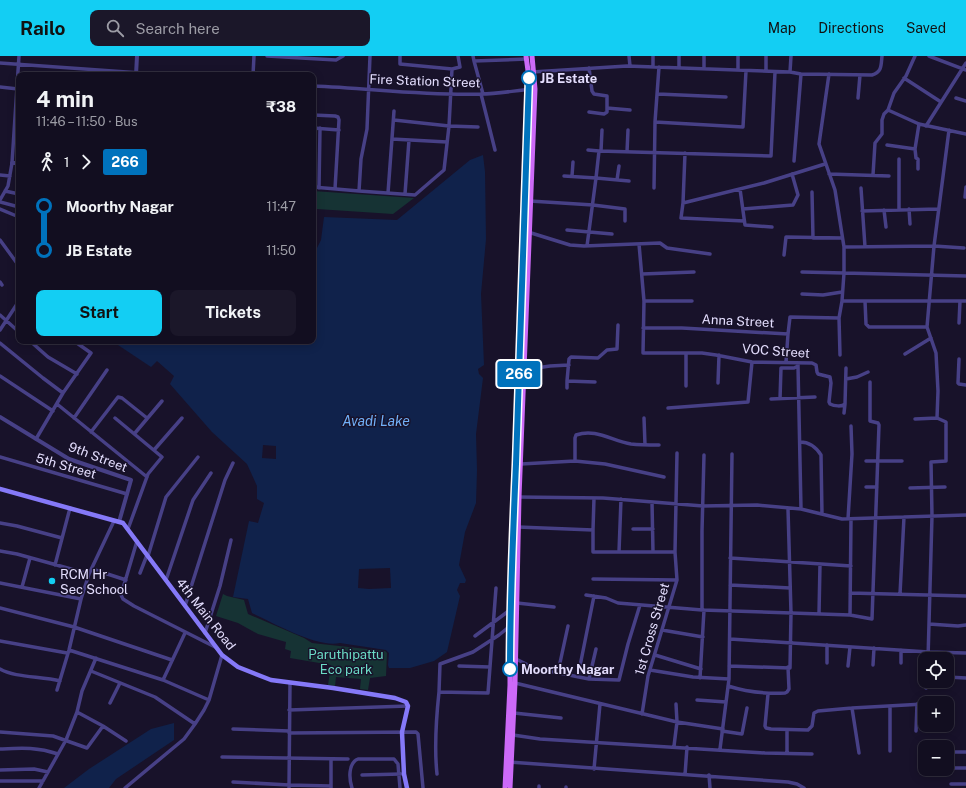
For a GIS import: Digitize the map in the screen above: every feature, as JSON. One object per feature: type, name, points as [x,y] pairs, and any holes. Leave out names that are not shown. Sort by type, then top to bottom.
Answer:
[{"type":"main road","points":[[505,788],[513,735],[516,683],[518,528],[516,497],[520,464],[527,232],[529,90],[532,56]]},
{"type":"main road","points":[[510,788],[510,610],[527,232],[536,89],[526,58]]},
{"type":"main road","name":"4th Main Road","points":[[0,489],[123,523],[222,655],[238,667],[271,680],[395,698],[406,702],[408,706]]},
{"type":"main road","points":[[407,788],[402,774],[402,732],[408,706]]},
{"type":"street","points":[[19,56],[19,72]]},
{"type":"street","points":[[136,72],[137,56]]},
{"type":"street","points":[[253,72],[254,56]]},
{"type":"street","points":[[267,56],[336,60],[343,56]]},
{"type":"street","points":[[359,191],[361,159],[367,129],[370,56]]},
{"type":"street","points":[[400,56],[400,64],[452,69],[460,67],[458,56]]},
{"type":"street","points":[[473,56],[496,150]]},
{"type":"street","points":[[630,56],[630,66]]},
{"type":"street","points":[[653,56],[653,67]]},
{"type":"street","points":[[679,56],[679,68]]},
{"type":"street","points":[[704,56],[704,69]]},
{"type":"street","points":[[738,56],[738,70]]},
{"type":"street","points":[[766,56],[766,71]]},
{"type":"street","points":[[790,72],[791,56]]},
{"type":"street","points":[[531,72],[630,66],[790,72],[800,74],[872,75],[878,74],[881,70],[882,56]]},
{"type":"street","points":[[873,175],[875,143],[882,134],[882,120],[884,114],[888,110],[894,93],[904,78],[915,56]]},
{"type":"street","points":[[929,56],[964,69]]},
{"type":"street","points":[[474,61],[526,58]]},
{"type":"street","points":[[0,63],[110,72]]},
{"type":"street","points":[[926,126],[964,69],[966,63]]},
{"type":"street","points":[[654,188],[659,67]]},
{"type":"street","points":[[589,68],[592,91],[594,94],[607,96],[606,113],[589,112]]},
{"type":"street","points":[[316,188],[415,195],[444,170],[449,126],[452,69]]},
{"type":"street","points":[[656,122],[743,127],[746,71]]},
{"type":"street","points":[[588,150],[771,156],[775,72]]},
{"type":"street","points":[[794,161],[800,74]]},
{"type":"street","points":[[829,74],[819,144],[835,190],[844,247],[844,273],[839,318],[840,355]]},
{"type":"street","points":[[858,98],[860,75]]},
{"type":"street","points":[[904,78],[941,102]]},
{"type":"street","name":"Fire Station Street","points":[[316,86],[451,94],[482,94],[536,89]]},
{"type":"street","points":[[0,87],[16,89]]},
{"type":"street","points":[[658,94],[726,97]]},
{"type":"street","points":[[956,98],[966,101]]},
{"type":"street","points":[[607,108],[630,110]]},
{"type":"street","points":[[888,110],[919,124],[966,134]]},
{"type":"street","points":[[388,193],[394,111]]},
{"type":"street","points":[[316,115],[338,117],[339,120],[335,189]]},
{"type":"street","points":[[16,117],[10,176],[8,186],[0,201],[16,206]]},
{"type":"street","points":[[394,120],[449,126],[478,127]]},
{"type":"street","points":[[918,168],[918,159],[916,158],[915,149],[919,124]]},
{"type":"street","points":[[316,128],[339,130]]},
{"type":"street","points":[[319,188],[320,128]]},
{"type":"street","points":[[587,246],[602,130]]},
{"type":"street","points":[[627,152],[628,130]]},
{"type":"street","points":[[937,418],[938,391],[936,353],[927,328],[938,209],[949,130]]},
{"type":"street","points":[[392,139],[447,142]]},
{"type":"street","points":[[405,194],[409,140]]},
{"type":"street","points":[[887,145],[915,149]]},
{"type":"street","points":[[685,153],[681,218],[744,221]]},
{"type":"street","points":[[899,159],[899,210]]},
{"type":"street","points":[[572,176],[573,162]]},
{"type":"street","points":[[12,163],[16,164]]},
{"type":"street","points":[[683,203],[740,189],[825,164]]},
{"type":"street","points":[[618,180],[619,166]]},
{"type":"street","points":[[0,174],[10,176]]},
{"type":"street","points":[[743,209],[793,205],[798,195],[792,174]]},
{"type":"street","points":[[829,174],[889,176]]},
{"type":"street","points":[[564,176],[629,181]]},
{"type":"street","points":[[965,197],[966,187]]},
{"type":"street","points":[[861,188],[865,247]]},
{"type":"street","points":[[740,189],[745,225],[772,227]]},
{"type":"street","points":[[5,191],[16,193]]},
{"type":"street","points":[[812,192],[813,238]]},
{"type":"street","points":[[530,201],[593,205],[625,209],[625,221]]},
{"type":"street","points":[[0,209],[16,216]]},
{"type":"street","points":[[909,209],[910,224]]},
{"type":"street","points":[[862,211],[938,209]]},
{"type":"street","points":[[884,210],[886,227]]},
{"type":"street","points":[[567,230],[612,234]]},
{"type":"street","points":[[527,232],[570,245],[587,246],[660,243],[667,248],[710,254]]},
{"type":"street","points":[[784,255],[786,237],[842,238]]},
{"type":"street","points":[[0,240],[16,262]]},
{"type":"street","points":[[639,244],[644,301],[643,328]]},
{"type":"street","points":[[844,247],[934,246],[964,248]]},
{"type":"street","points":[[642,274],[694,272]]},
{"type":"street","points":[[802,272],[966,276]]},
{"type":"street","points":[[802,294],[823,295],[842,292]]},
{"type":"street","points":[[644,301],[692,301]]},
{"type":"street","points":[[842,301],[966,301]]},
{"type":"street","points":[[865,301],[866,324],[869,327],[927,328]]},
{"type":"street","points":[[960,301],[960,324]]},
{"type":"street","points":[[0,330],[16,306]]},
{"type":"street","points":[[0,315],[16,329]]},
{"type":"street","name":"Anna Street","points":[[643,328],[682,328],[788,334],[790,317],[839,318]]},
{"type":"street","points":[[567,388],[571,357],[598,358],[607,350],[617,350],[618,325]]},
{"type":"street","name":"VOC Street","points":[[643,328],[643,353],[719,355],[752,362],[786,362],[798,364],[812,363],[816,365],[818,374],[830,377],[830,404],[845,404]]},
{"type":"street","points":[[786,362],[788,334]]},
{"type":"street","points":[[905,354],[931,338]]},
{"type":"street","points":[[0,343],[63,393]]},
{"type":"street","points":[[33,344],[48,357],[77,374]]},
{"type":"street","points":[[36,439],[63,393],[91,353],[78,344]]},
{"type":"street","points":[[686,353],[686,386]]},
{"type":"street","points":[[718,383],[719,355]]},
{"type":"street","points":[[959,359],[959,384],[966,385]]},
{"type":"street","points":[[668,408],[748,402],[752,362]]},
{"type":"street","points":[[798,364],[801,509]]},
{"type":"street","points":[[780,399],[781,368],[794,368],[798,364]]},
{"type":"street","points":[[523,370],[569,365]]},
{"type":"street","points":[[844,414],[846,368]]},
{"type":"street","points":[[74,418],[107,370]]},
{"type":"street","points":[[846,379],[858,377],[868,372]]},
{"type":"street","points":[[0,376],[53,411]]},
{"type":"street","points":[[567,381],[595,382]]},
{"type":"street","points":[[586,595],[640,605],[703,610],[850,615],[872,619],[879,425],[878,423],[870,421],[870,382]]},
{"type":"street","points":[[91,432],[118,397],[122,398],[147,418]]},
{"type":"street","points":[[771,399],[815,397]]},
{"type":"street","points":[[135,433],[162,401]]},
{"type":"street","points":[[57,404],[147,477]]},
{"type":"street","name":"9th Street","points":[[0,417],[69,459],[131,480],[117,521]]},
{"type":"street","points":[[116,418],[162,457],[147,477],[128,529]]},
{"type":"street","points":[[154,450],[182,418]]},
{"type":"street","points":[[644,418],[645,445]]},
{"type":"street","points":[[730,638],[928,652],[932,516],[931,462],[946,461],[946,422],[937,418],[915,419]]},
{"type":"street","points":[[850,615],[852,426]]},
{"type":"street","points":[[575,461],[575,438],[576,435],[582,433],[594,433],[630,444],[659,445]]},
{"type":"street","points":[[800,442],[809,443],[816,448],[821,456],[822,514]]},
{"type":"street","name":"1st Cross Street","points":[[642,714],[650,670],[677,580],[675,552],[677,453]]},
{"type":"street","points":[[720,750],[729,679],[732,454]]},
{"type":"street","points":[[700,678],[703,637],[704,455]]},
{"type":"street","name":"5th Street","points":[[0,457],[127,494]]},
{"type":"street","points":[[140,573],[166,497],[198,457]]},
{"type":"street","points":[[520,464],[575,461],[605,464],[664,477]]},
{"type":"street","points":[[866,461],[902,461]]},
{"type":"street","points":[[185,606],[225,480],[233,463]]},
{"type":"street","points":[[166,580],[193,500],[211,473]]},
{"type":"street","points":[[910,488],[945,486]]},
{"type":"street","points":[[866,487],[877,487]]},
{"type":"street","points":[[516,497],[621,499],[677,505],[703,506],[757,505],[801,509],[842,519],[966,515]]},
{"type":"street","points":[[594,498],[593,552],[675,552]]},
{"type":"street","points":[[619,552],[621,499]]},
{"type":"street","points":[[652,502],[654,552]]},
{"type":"street","points":[[54,565],[70,508]]},
{"type":"street","points":[[728,686],[744,691],[768,694],[788,692],[788,667],[790,668],[792,643],[792,613],[788,509]]},
{"type":"street","points":[[900,594],[904,517]]},
{"type":"street","points":[[57,690],[89,574],[117,521]]},
{"type":"street","points":[[0,523],[62,538]]},
{"type":"street","points":[[518,528],[593,530]]},
{"type":"street","points":[[633,529],[653,529]]},
{"type":"street","points":[[205,633],[220,586],[231,540]]},
{"type":"street","points":[[137,541],[121,595],[123,599],[185,633],[217,648]]},
{"type":"street","points":[[0,551],[17,554],[89,574]]},
{"type":"street","points":[[22,587],[30,558]]},
{"type":"street","points":[[730,558],[851,566]]},
{"type":"street","points":[[819,614],[820,564]]},
{"type":"street","points":[[92,569],[126,580]]},
{"type":"street","points":[[593,579],[677,580]]},
{"type":"street","points":[[0,582],[81,599]]},
{"type":"street","points":[[730,585],[790,588]]},
{"type":"street","points":[[439,692],[488,693],[496,588]]},
{"type":"street","points":[[850,593],[966,596]]},
{"type":"street","points":[[578,676],[594,596]]},
{"type":"street","points":[[517,603],[554,608]]},
{"type":"street","points":[[516,659],[534,668],[589,678],[619,680],[640,605]]},
{"type":"street","points":[[0,608],[74,627],[172,660]]},
{"type":"street","points":[[475,636],[510,610]]},
{"type":"street","points":[[929,624],[958,626],[966,625]]},
{"type":"street","points":[[437,774],[434,752],[440,664],[473,652],[510,626]]},
{"type":"street","points":[[558,672],[568,626]]},
{"type":"street","points":[[662,630],[703,637]]},
{"type":"street","points":[[163,680],[185,633]]},
{"type":"street","points":[[0,641],[68,651],[96,658],[163,680],[209,700]]},
{"type":"street","points":[[827,645],[827,663]]},
{"type":"street","points":[[848,666],[850,647]]},
{"type":"street","points":[[873,665],[874,648]]},
{"type":"street","points":[[589,678],[596,649]]},
{"type":"street","points":[[901,663],[902,650]]},
{"type":"street","points":[[954,653],[966,653]]},
{"type":"street","points":[[655,654],[701,669]]},
{"type":"street","points":[[125,788],[184,739],[196,724],[209,700],[222,655]]},
{"type":"street","points":[[39,788],[66,740],[77,712],[82,691],[96,658]]},
{"type":"street","points":[[459,666],[490,668]]},
{"type":"street","points":[[729,666],[788,667]]},
{"type":"street","points":[[0,669],[13,673],[45,677],[60,681]]},
{"type":"street","points":[[650,670],[700,678],[729,679]]},
{"type":"street","points":[[91,671],[155,697],[196,724]]},
{"type":"street","points":[[954,677],[966,678]]},
{"type":"street","points":[[110,703],[120,683]]},
{"type":"street","points":[[289,787],[290,683]]},
{"type":"street","points":[[516,683],[677,722],[742,734],[747,708]]},
{"type":"street","points":[[768,694],[766,728],[808,730],[812,726],[813,715],[815,712],[917,704],[916,731]]},
{"type":"street","points":[[696,700],[726,702]]},
{"type":"street","points":[[594,769],[600,704]]},
{"type":"street","points":[[674,746],[677,722],[676,704]]},
{"type":"street","points":[[289,710],[408,706]]},
{"type":"street","points":[[890,706],[890,751]]},
{"type":"street","points":[[852,708],[859,753]]},
{"type":"street","points":[[77,712],[126,741]]},
{"type":"street","points":[[514,713],[561,718]]},
{"type":"street","points":[[0,732],[53,736],[86,748],[103,726]]},
{"type":"street","points":[[233,729],[289,732],[413,731],[418,734],[423,788]]},
{"type":"street","points":[[787,730],[787,753]]},
{"type":"street","points":[[513,735],[540,739],[812,754]]},
{"type":"street","points":[[0,749],[24,747],[37,748],[58,754]]},
{"type":"street","points":[[685,774],[687,747]]},
{"type":"street","points":[[954,752],[966,752]]},
{"type":"street","points":[[222,757],[348,759]]},
{"type":"street","points":[[232,782],[263,786],[331,787],[331,759]]},
{"type":"street","points":[[352,788],[350,783],[351,765],[353,761],[358,759],[394,759],[402,774],[400,788]]},
{"type":"street","points":[[509,762],[709,776],[804,788]]},
{"type":"street","points":[[954,768],[966,768]]},
{"type":"street","points":[[0,770],[34,769],[48,772]]},
{"type":"street","points":[[362,775],[402,774]]},
{"type":"street","points":[[709,776],[710,788]]},
{"type":"street","points":[[0,782],[43,781]]},
{"type":"street","points":[[246,783],[246,788]]},
{"type":"street","points":[[951,784],[966,784]]},
{"type":"green space","points":[[316,191],[414,198],[393,214],[317,209]]},
{"type":"green space","name":"Paruthipattu Eco park","points":[[223,594],[244,600],[248,614],[304,638],[312,643],[385,651],[387,653],[386,676],[370,678],[368,690],[360,689],[361,679],[336,677],[335,686],[328,685],[331,665],[290,658],[291,651],[285,649],[286,642],[258,634],[238,623],[216,616]]},
{"type":"water","name":"Avadi Lake","points":[[483,155],[485,172],[486,239],[481,294],[484,365],[478,369],[479,374],[483,378],[476,434],[476,503],[465,532],[459,565],[466,580],[465,583],[460,583],[457,590],[460,596],[447,652],[434,661],[410,668],[389,668],[389,653],[386,650],[340,643],[331,644],[296,634],[252,613],[248,599],[233,597],[249,521],[258,523],[264,503],[257,499],[257,486],[247,464],[212,432],[170,384],[174,376],[157,361],[151,367],[116,344],[316,344],[316,250],[321,240],[324,217],[397,220],[470,160]],"holes":[[[263,445],[276,446],[276,459],[262,458]],[[390,568],[391,588],[358,588],[359,569]]]},
{"type":"water","points":[[174,723],[174,740],[116,779],[109,788],[64,788],[89,769],[151,729]]},
{"type":"bus line","name":"266","points":[[510,669],[514,500],[525,233],[529,78]]},
{"type":"place","name":"JB Estate","points":[[529,78]]},
{"type":"place","name":"RCM Hr Sec School","points":[[52,581]]},
{"type":"place","name":"Moorthy Nagar","points":[[510,669]]}]
